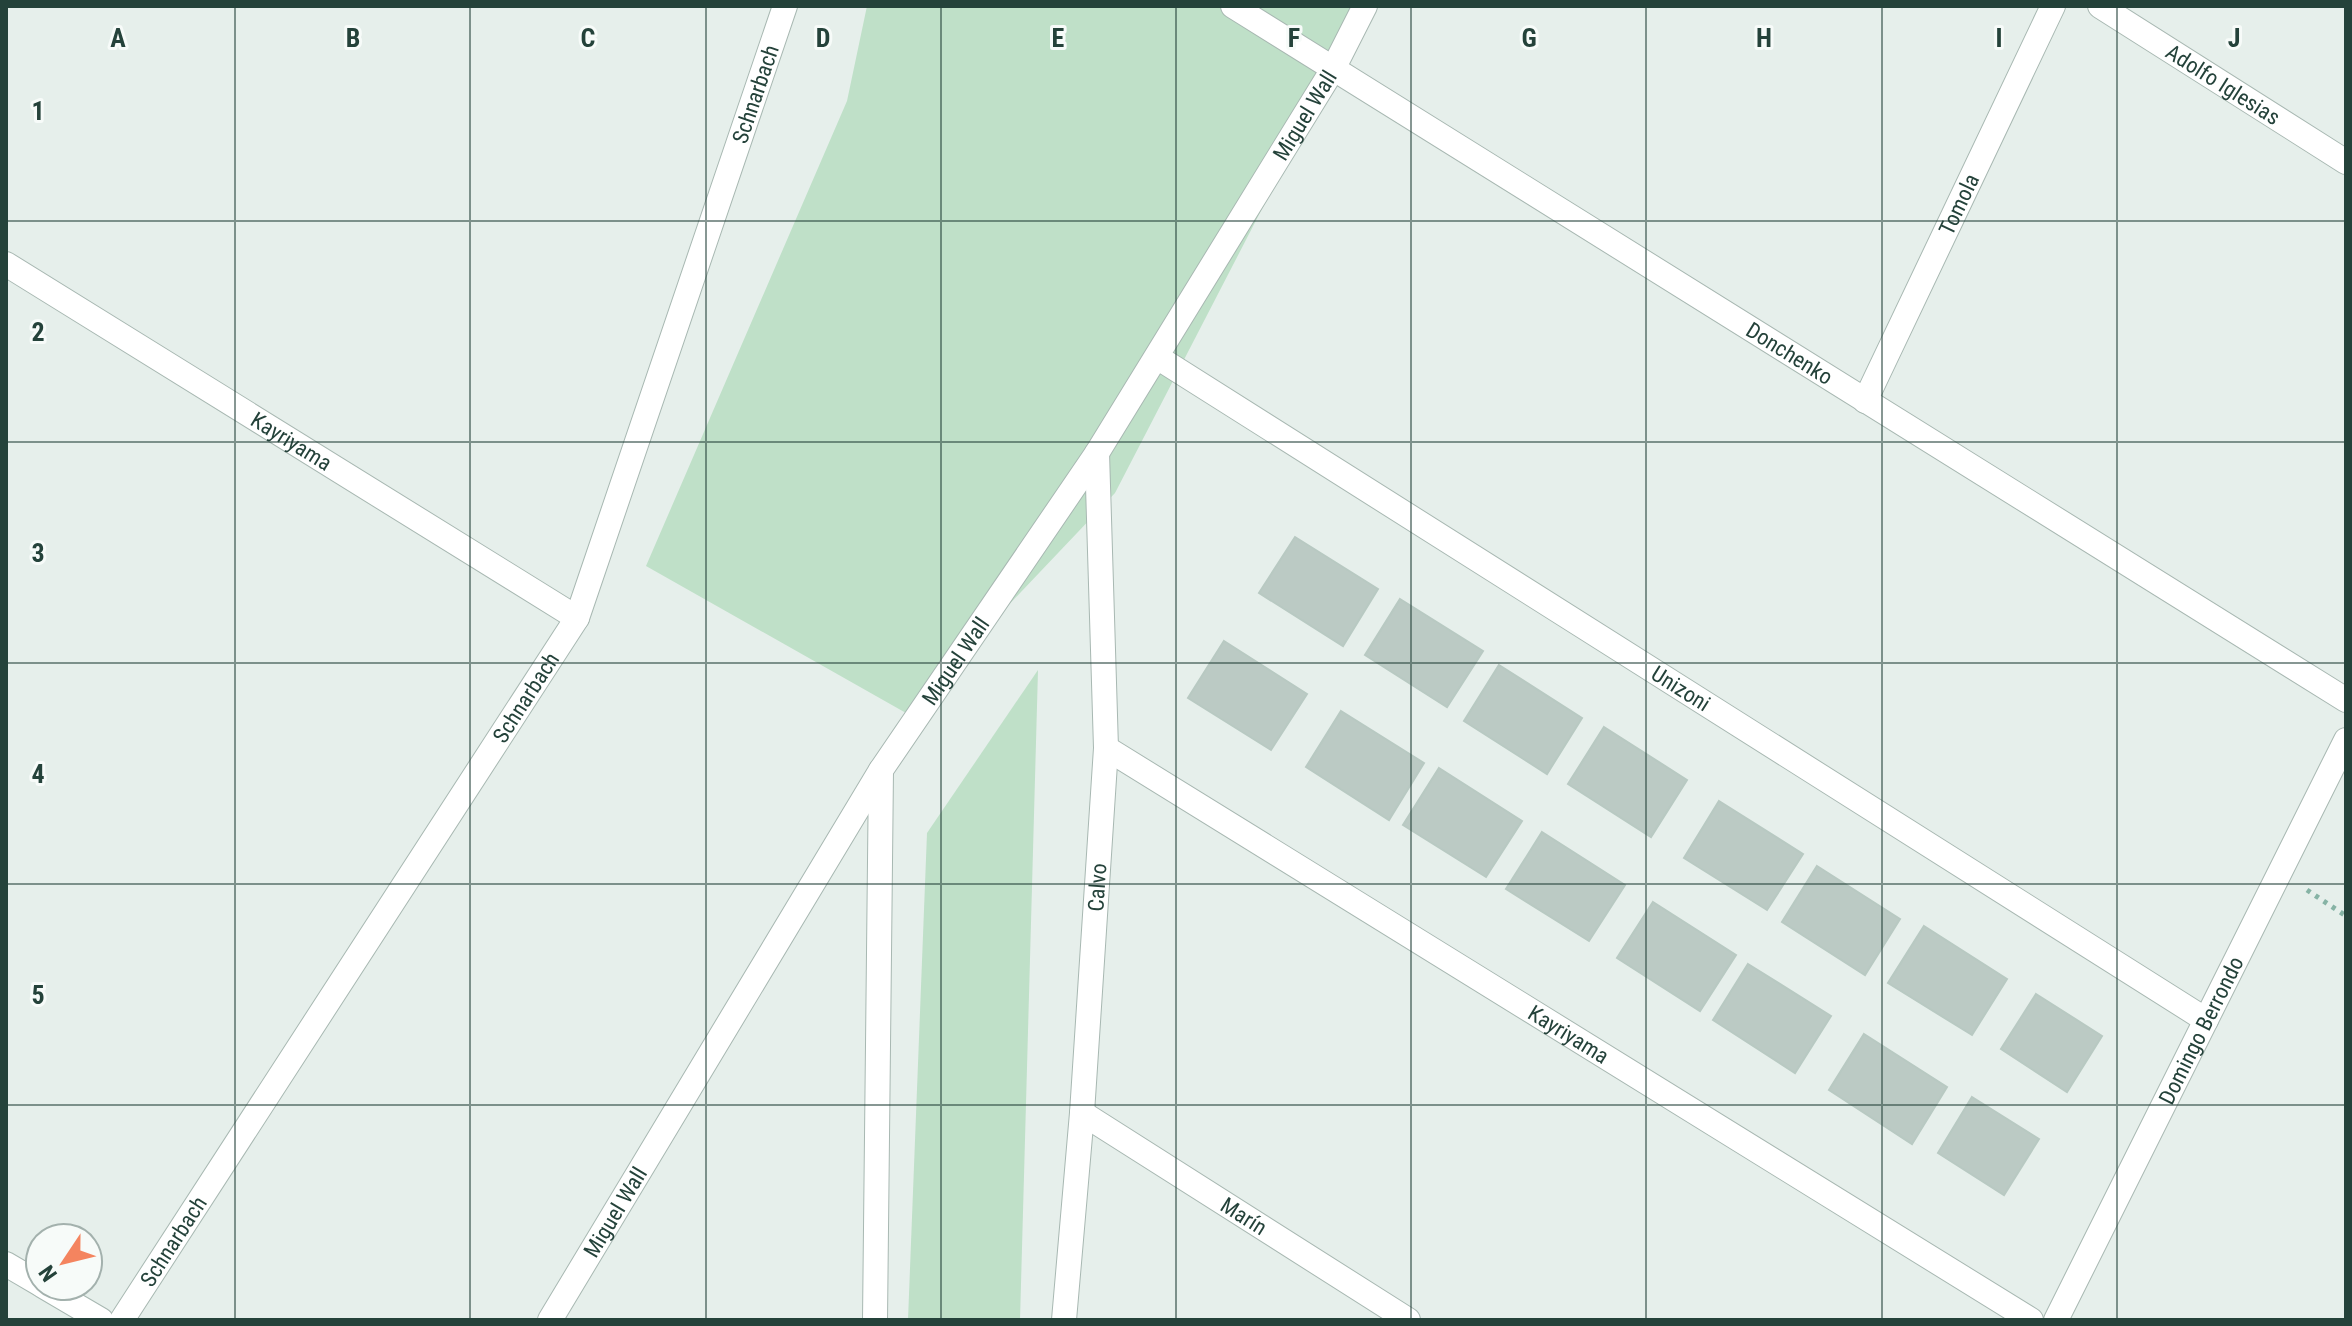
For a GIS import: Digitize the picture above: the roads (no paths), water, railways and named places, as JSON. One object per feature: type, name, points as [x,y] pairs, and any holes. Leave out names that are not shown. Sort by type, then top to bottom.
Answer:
[{"type":"street","name":"Schnarbach","points":[[122,1320],[577,618],[785,6]]},
{"type":"street","name":"Donchenko","points":[[1233,6],[2346,700]]},
{"type":"street","name":"Miguel Wall","points":[[550,1320],[881,770],[1097,453],[1333,69],[1365,6]]},
{"type":"street","name":"Tomola","points":[[1865,401],[2053,6]]},
{"type":"street","name":"Adolfo Iglesias","points":[[2100,6],[2346,162]]},
{"type":"street","name":"Kayriyama","points":[[6,264],[577,618]]},
{"type":"street","name":"Unizoni","points":[[1157,357],[2206,1020]]},
{"type":"street","name":"Calvo","points":[[1064,1320],[1082,1113],[1106,748],[1097,453]]},
{"type":"street","name":"Domingo Berrondo","points":[[2056,1320],[2346,740]]},
{"type":"street","name":"Kayriyama","points":[[1106,748],[2031,1320]]},
{"type":"street","points":[[875,1320],[881,770]]},
{"type":"street","name":"Marín","points":[[1082,1113],[1408,1320]]},
{"type":"street","points":[[6,1264],[24,1274]]},
{"type":"street","points":[[71,1302],[101,1320]]}]
